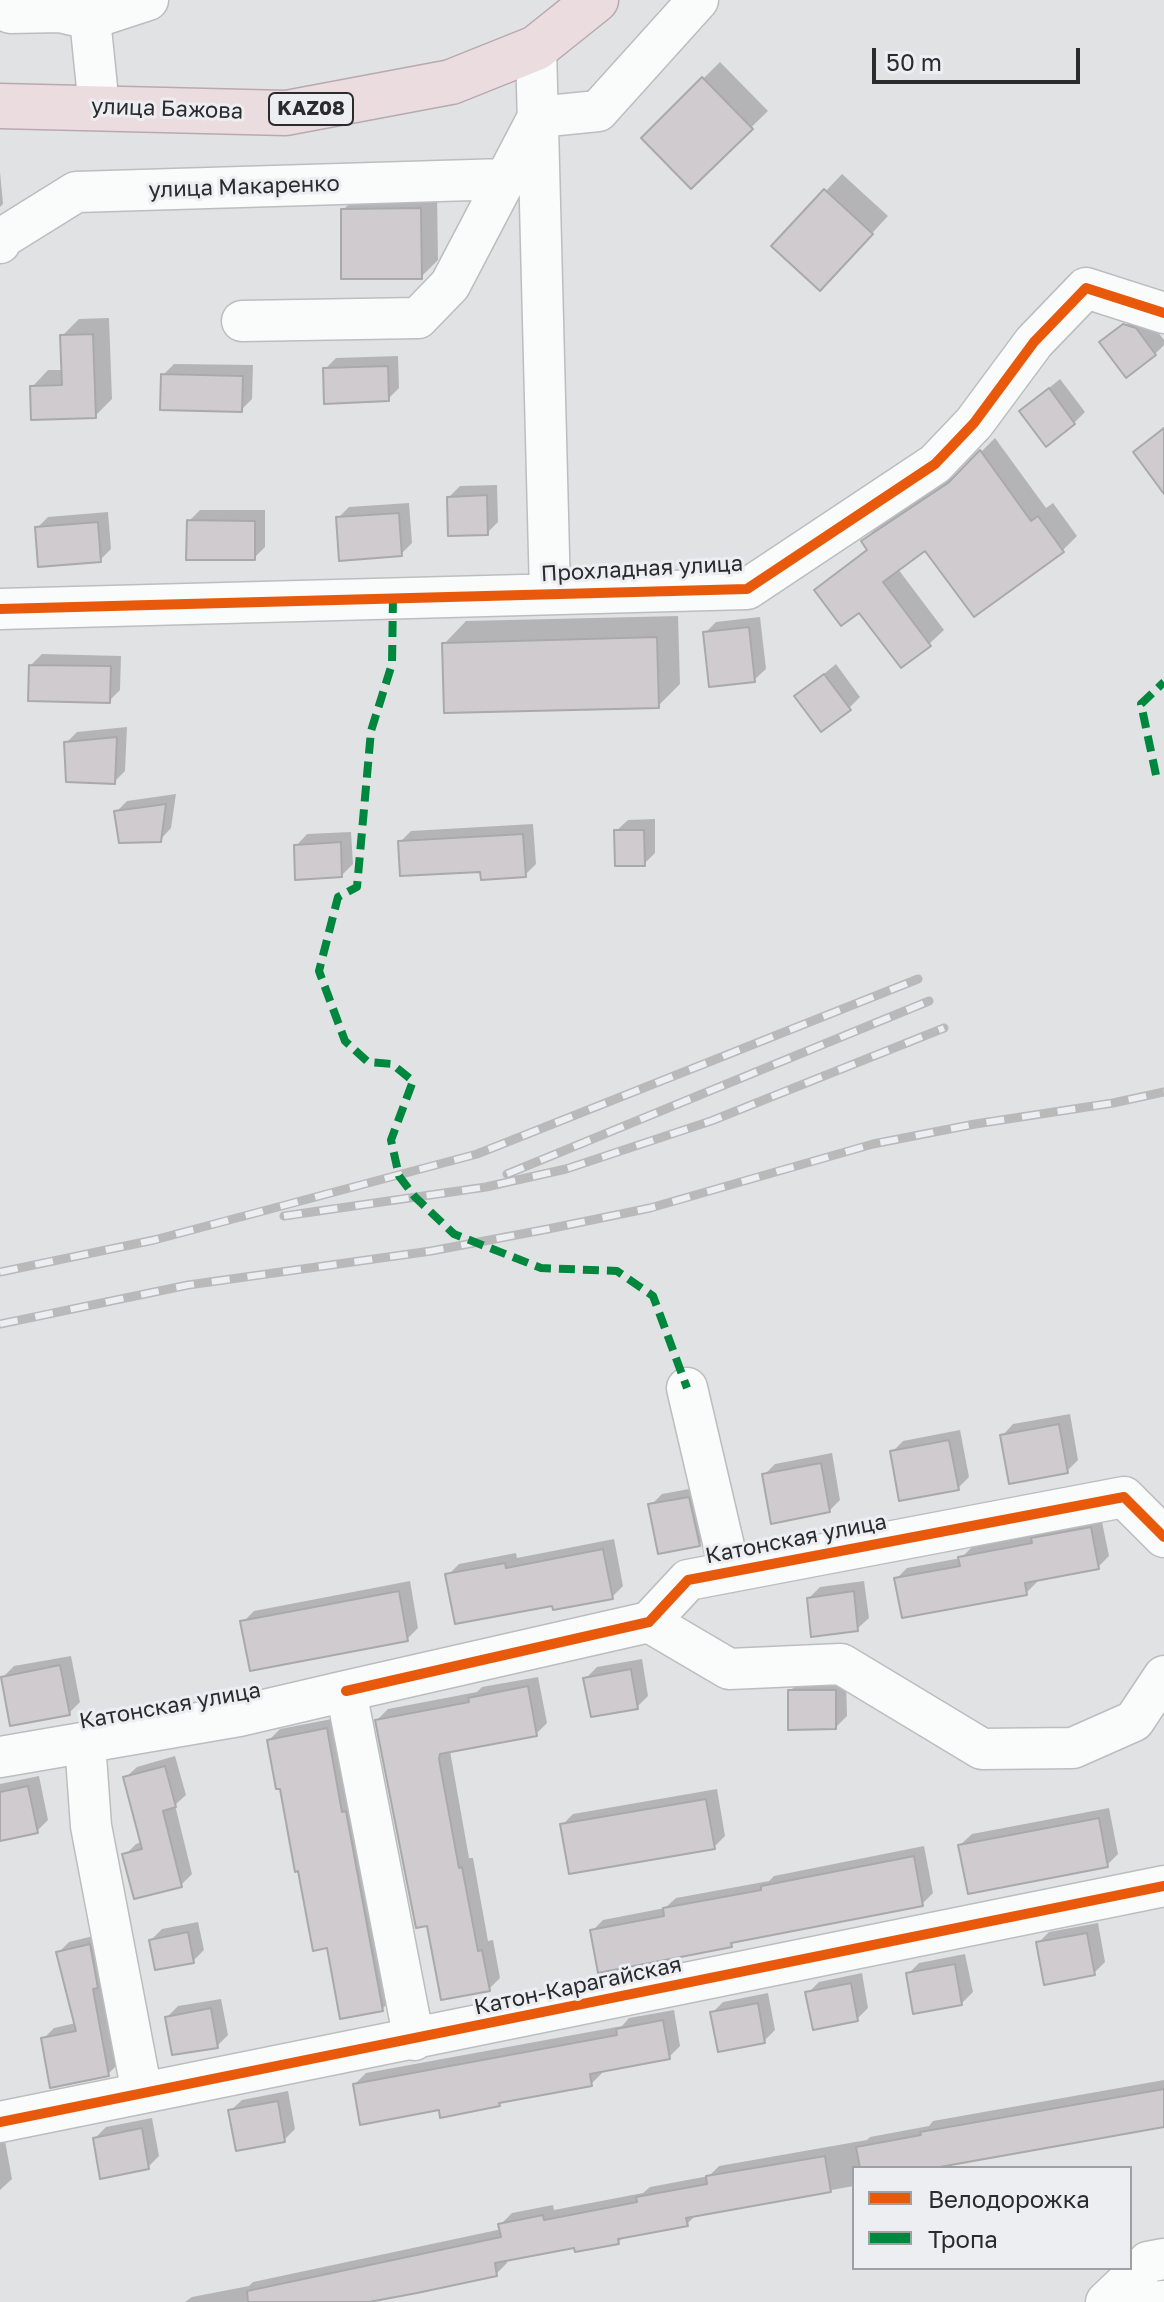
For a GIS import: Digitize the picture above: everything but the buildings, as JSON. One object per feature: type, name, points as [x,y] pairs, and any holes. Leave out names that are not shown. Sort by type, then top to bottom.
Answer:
[{"type":"highway","name":"улица Бажова","points":[[0,106],[286,113],[451,82],[536,48],[596,0]]},
{"type":"street","points":[[0,7],[10,13],[60,12],[148,0]]},
{"type":"street","points":[[242,321],[418,318],[450,285],[538,117],[598,111],[698,0]]},
{"type":"street","points":[[85,10],[99,107]]},
{"type":"street","name":"Прохладная улица","points":[[536,48],[550,593]]},
{"type":"street","name":"улица Макаренко","points":[[0,243],[2,238],[76,192],[505,179]]},
{"type":"street","name":"Прохладная улица","points":[[0,609],[747,589],[935,464],[974,423],[1034,342],[1086,288],[1164,313]]},
{"type":"street","points":[[687,1388],[730,1572]]},
{"type":"street","name":"Катонская улица","points":[[0,1757],[239,1716],[649,1622],[688,1580],[1124,1497],[1164,1537]]},
{"type":"street","points":[[649,1622],[729,1669],[841,1664],[982,1749],[1073,1748],[1134,1721],[1164,1676]]},
{"type":"street","points":[[346,1691],[414,2040]]},
{"type":"street","name":"Катонская улица","points":[[85,1743],[91,1826],[142,2093]]},
{"type":"street","name":"Катон-Карагайская","points":[[0,2122],[1164,1886]]},
{"type":"street","points":[[1106,2302],[1148,2262],[1164,2259]]},
{"type":"street","points":[[1150,2302],[1164,2301]]},
{"type":"railway","points":[[0,1272],[154,1240],[477,1154],[918,979]]},
{"type":"railway","points":[[507,1174],[929,1001]]},
{"type":"railway","points":[[284,1216],[486,1187],[566,1169],[711,1121],[944,1028]]},
{"type":"railway","points":[[0,1324],[188,1285],[431,1251],[548,1229],[650,1208],[873,1144],[1164,1092]]},
{"type":"marked path","points":[[393,597],[392,664],[371,731],[357,887],[338,897],[319,971],[345,1041],[368,1062],[392,1064],[413,1081],[391,1140],[399,1176],[415,1197],[454,1234],[541,1268],[617,1271],[653,1296],[687,1388]]},
{"type":"marked path","points":[[1156,775],[1141,704],[1164,682]]},
{"type":"cycle path","points":[[0,609],[747,589],[935,464],[974,423],[1034,342],[1086,288],[1164,313]]},
{"type":"cycle path","points":[[346,1691],[649,1622],[688,1580],[1124,1497],[1164,1537]]},
{"type":"cycle path","points":[[0,2122],[1164,1886]]}]
